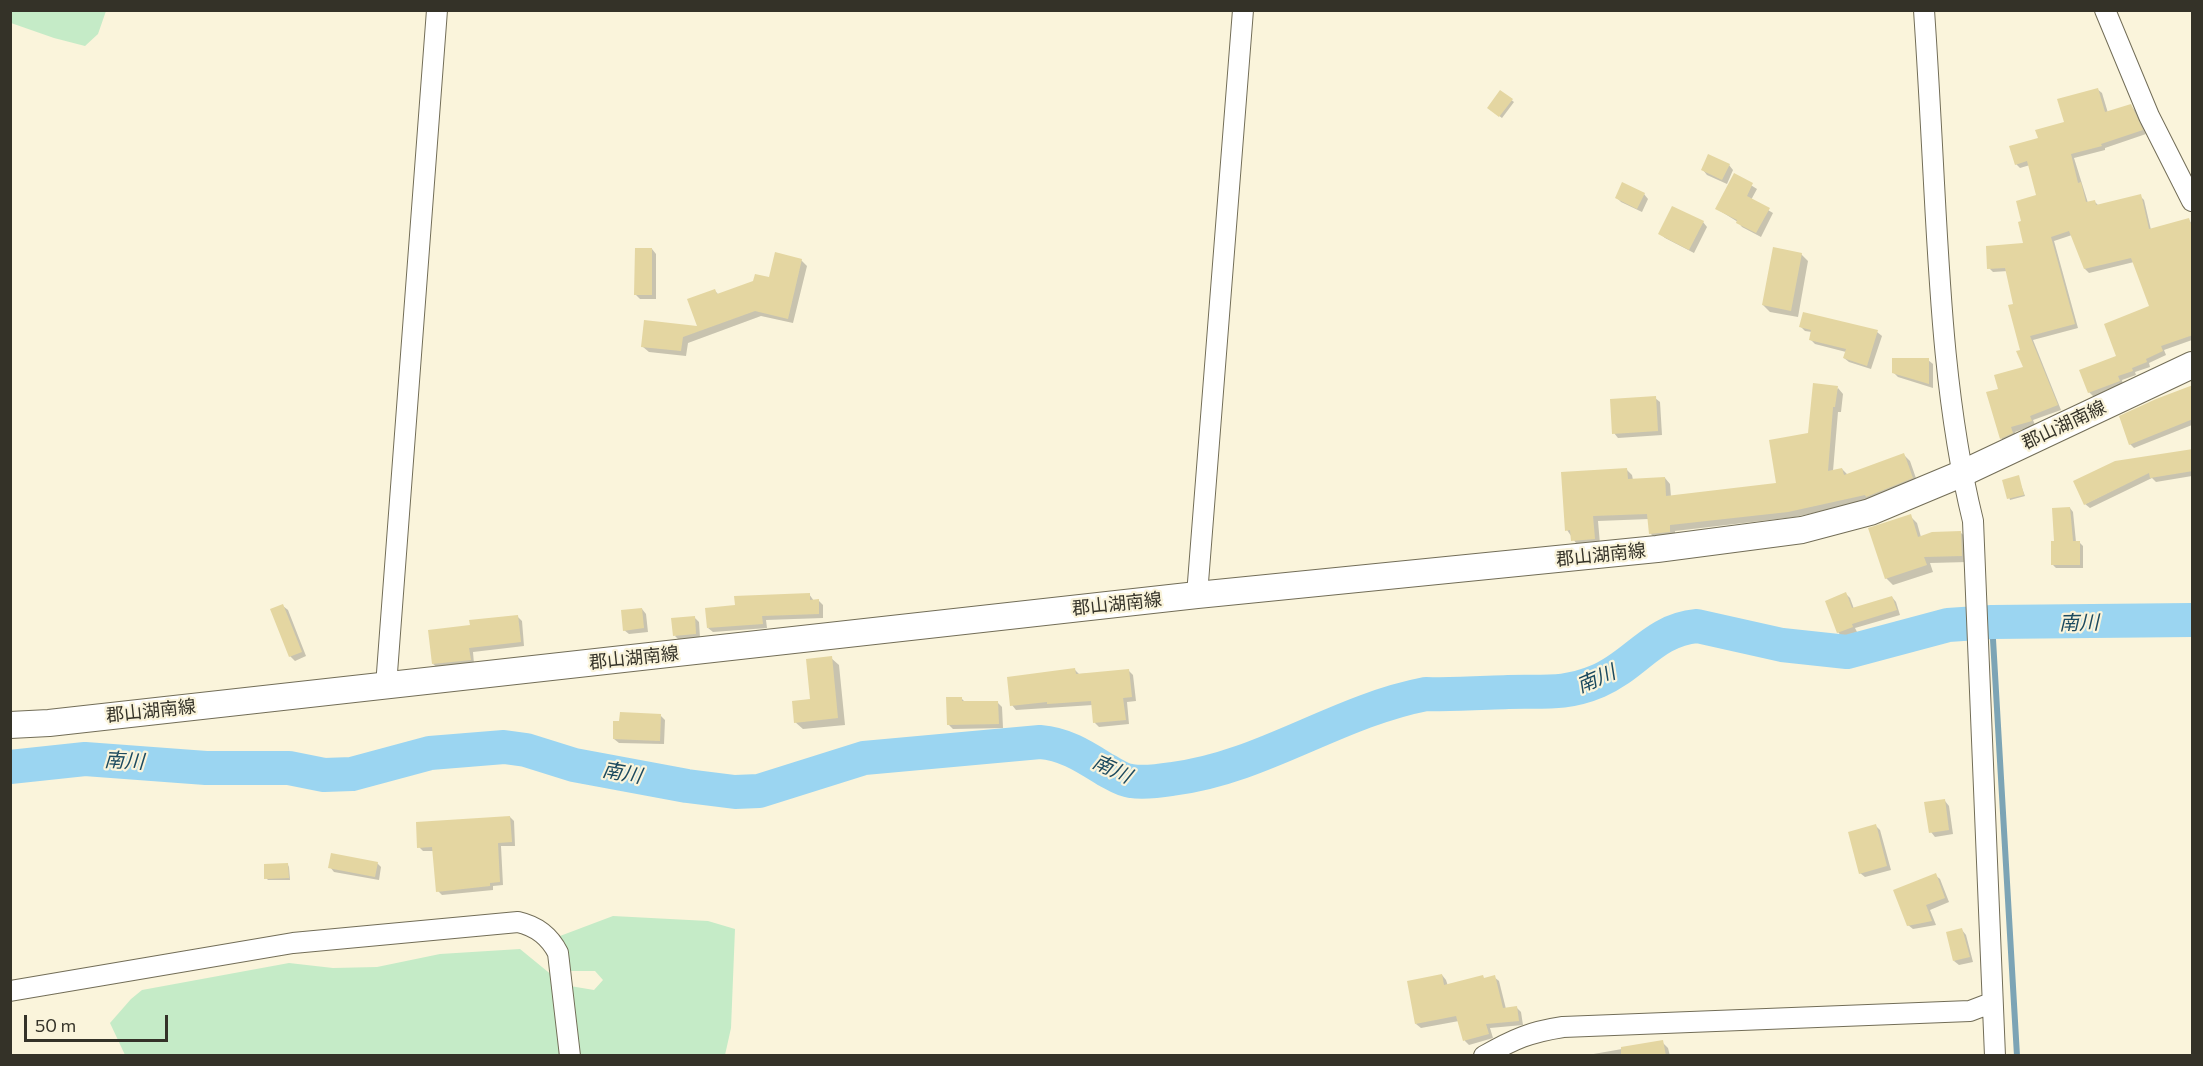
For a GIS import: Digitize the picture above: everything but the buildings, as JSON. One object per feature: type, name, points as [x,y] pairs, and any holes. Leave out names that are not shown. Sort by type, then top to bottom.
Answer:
[{"type":"main road","name":"郡山湖南線","points":[[10,725],[49,723],[1197,595],[1657,549],[1802,530],[1870,512],[1961,474],[2193,365]]},
{"type":"street","points":[[386,686],[437,10]]},
{"type":"street","points":[[1197,595],[1243,10]]},
{"type":"street","points":[[1924,10],[1940,298],[1961,474],[1973,521],[1991,1003],[1995,1056]]},
{"type":"street","points":[[2105,10],[2149,116],[2193,201]]},
{"type":"street","points":[[10,991],[293,943],[518,922],[539,931],[558,953],[570,1056]]},
{"type":"street","points":[[1484,1056],[1518,1037],[1538,1030],[1563,1027],[1970,1011],[1991,1003]]},
{"type":"green space","points":[[10,11],[106,11],[98,34],[85,46],[11,23]]},
{"type":"green space","points":[[613,916],[708,921],[735,929],[731,1028],[725,1055],[125,1055],[110,1023],[142,990],[289,963],[333,968],[377,967],[440,954],[520,949],[564,985],[594,990],[603,980],[595,971],[566,971],[560,936]]},
{"type":"waterway","name":"南川","points":[[10,767],[85,759],[206,768],[289,768],[324,775],[352,774],[430,753],[504,747],[526,750],[574,765],[687,786],[735,792],[759,791],[864,758],[1040,742],[1058,745],[1075,752],[1124,779],[1152,782],[1205,773],[1237,763],[1361,713],[1426,694],[1554,691],[1586,685],[1611,674],[1668,634],[1697,626],[1782,645],[1847,652],[1948,625],[1992,622],[2192,620]]},
{"type":"waterway","points":[[1992,622],[2017,1056]]}]
